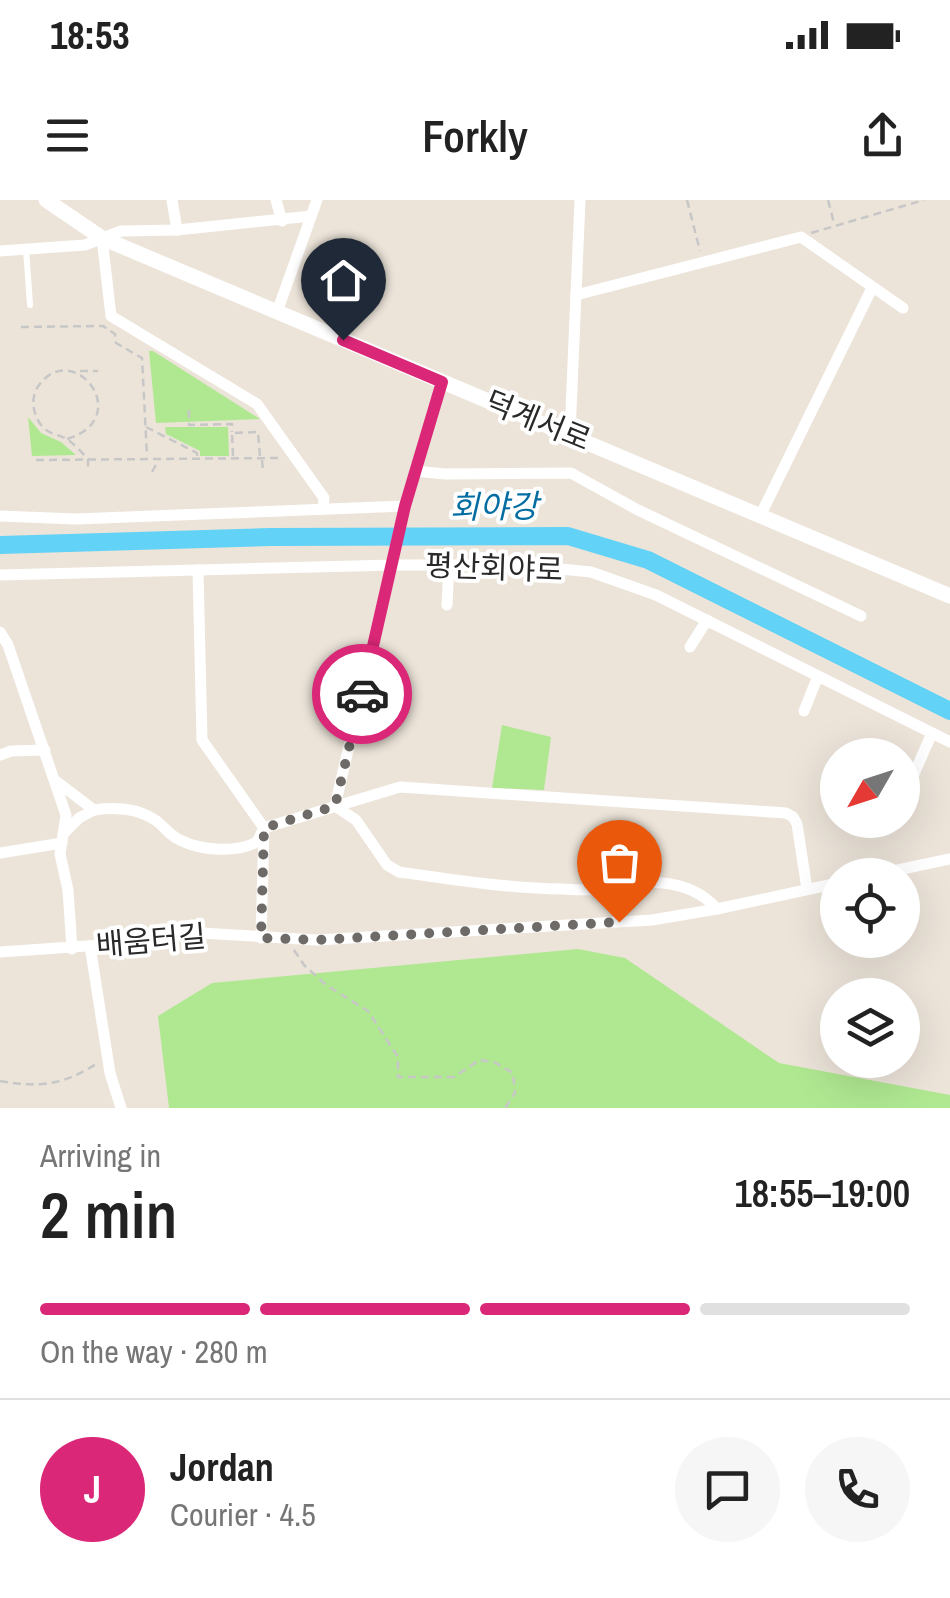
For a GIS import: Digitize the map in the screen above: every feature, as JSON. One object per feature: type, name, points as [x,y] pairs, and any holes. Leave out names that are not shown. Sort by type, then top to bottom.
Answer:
[{"type":"street","name":"덕계서로","points":[[46,200],[102,238],[950,596]]},
{"type":"street","points":[[172,200],[177,230]]},
{"type":"street","points":[[276,200],[282,221]]},
{"type":"street","points":[[278,312],[317,200]]},
{"type":"street","points":[[570,434],[580,200]]},
{"type":"street","points":[[0,251],[85,245],[121,231],[177,230],[311,216]]},
{"type":"street","points":[[576,294],[800,237],[903,308]]},
{"type":"street","points":[[102,238],[111,316],[257,404],[324,498],[323,509]]},
{"type":"street","points":[[761,514],[872,288]]},
{"type":"street","points":[[335,806],[404,512],[442,382]]},
{"type":"street","points":[[416,471],[571,473],[638,510],[861,616]]},
{"type":"street","points":[[0,516],[76,519],[323,509],[404,512]]},
{"type":"street","name":"평산회야로","points":[[0,575],[198,570],[395,559],[591,572],[656,595],[950,742]]},
{"type":"street","points":[[446,604],[448,565]]},
{"type":"street","points":[[198,570],[202,740],[264,828],[261,938]]},
{"type":"street","points":[[690,647],[707,620]]},
{"type":"street","points":[[0,632],[8,645],[66,815],[60,854],[68,890],[72,948]]},
{"type":"street","points":[[804,711],[818,676]]},
{"type":"street","points":[[920,760],[932,733]]},
{"type":"street","points":[[0,755],[11,750],[45,750]]},
{"type":"street","points":[[56,781],[94,810]]},
{"type":"street","points":[[0,853],[63,838],[79,818],[108,808],[137,812],[155,820],[180,840],[235,849],[257,842],[264,828],[400,788],[786,813],[794,816],[797,824],[807,890]]},
{"type":"street","points":[[335,806],[356,820],[387,865],[400,872],[514,890],[535,886],[558,890],[662,883],[706,897],[717,909]]},
{"type":"street","points":[[920,865],[950,859]]},
{"type":"street","name":"배움터길","points":[[0,952],[72,948],[158,935],[201,933],[289,940],[652,920],[820,887]]},
{"type":"street","points":[[90,946],[110,1074],[121,1108]]},
{"type":"lane","points":[[26,249],[30,306]]},
{"type":"path","points":[[687,200],[703,262]]},
{"type":"path","points":[[828,200],[834,225]]},
{"type":"path","points":[[800,237],[924,200]]},
{"type":"path","points":[[20,327],[103,326],[115,334],[116,342],[142,358],[148,458]]},
{"type":"path","points":[[64,363],[64,370]]},
{"type":"path","points":[[88,467],[88,459],[67,439],[52,436],[42,426],[32,403],[36,390],[56,371],[98,371]]},
{"type":"path","points":[[67,439],[91,427],[98,414],[96,392],[73,371]]},
{"type":"path","points":[[96,392],[104,392]]},
{"type":"path","points":[[189,410],[189,425],[232,424],[234,458]]},
{"type":"path","points":[[146,426],[197,453],[196,458]]},
{"type":"path","points":[[232,433],[258,432],[262,470]]},
{"type":"path","points":[[152,472],[158,466],[158,458]]},
{"type":"path","points":[[36,460],[288,458]]},
{"type":"path","points":[[289,940],[304,965],[326,985],[368,1011],[398,1057],[398,1077],[454,1077],[479,1060],[494,1062],[513,1073],[515,1093],[506,1108]]},
{"type":"path","points":[[0,1081],[33,1087],[80,1074],[108,1055]]},
{"type":"green space","points":[[149,351],[153,351],[260,419],[156,423]]},
{"type":"green space","points":[[28,417],[41,433],[61,442],[76,455],[32,456]]},
{"type":"green space","points":[[165,427],[228,427],[229,456],[200,456],[200,451],[166,434]]},
{"type":"green space","points":[[502,725],[551,737],[544,790],[492,788]]},
{"type":"green space","points":[[578,949],[625,958],[779,1063],[820,1071],[820,1078],[859,1078],[950,1095],[950,1108],[169,1108],[158,1016],[212,983]]},
{"type":"waterway","name":"회야강","points":[[0,545],[270,537],[568,536],[648,560],[950,711]]},
{"type":"way so far","points":[[362,694],[335,806],[264,828],[261,938],[317,940],[619,922]]},
{"type":"route","points":[[343,340],[442,382],[405,506],[362,694]]}]
